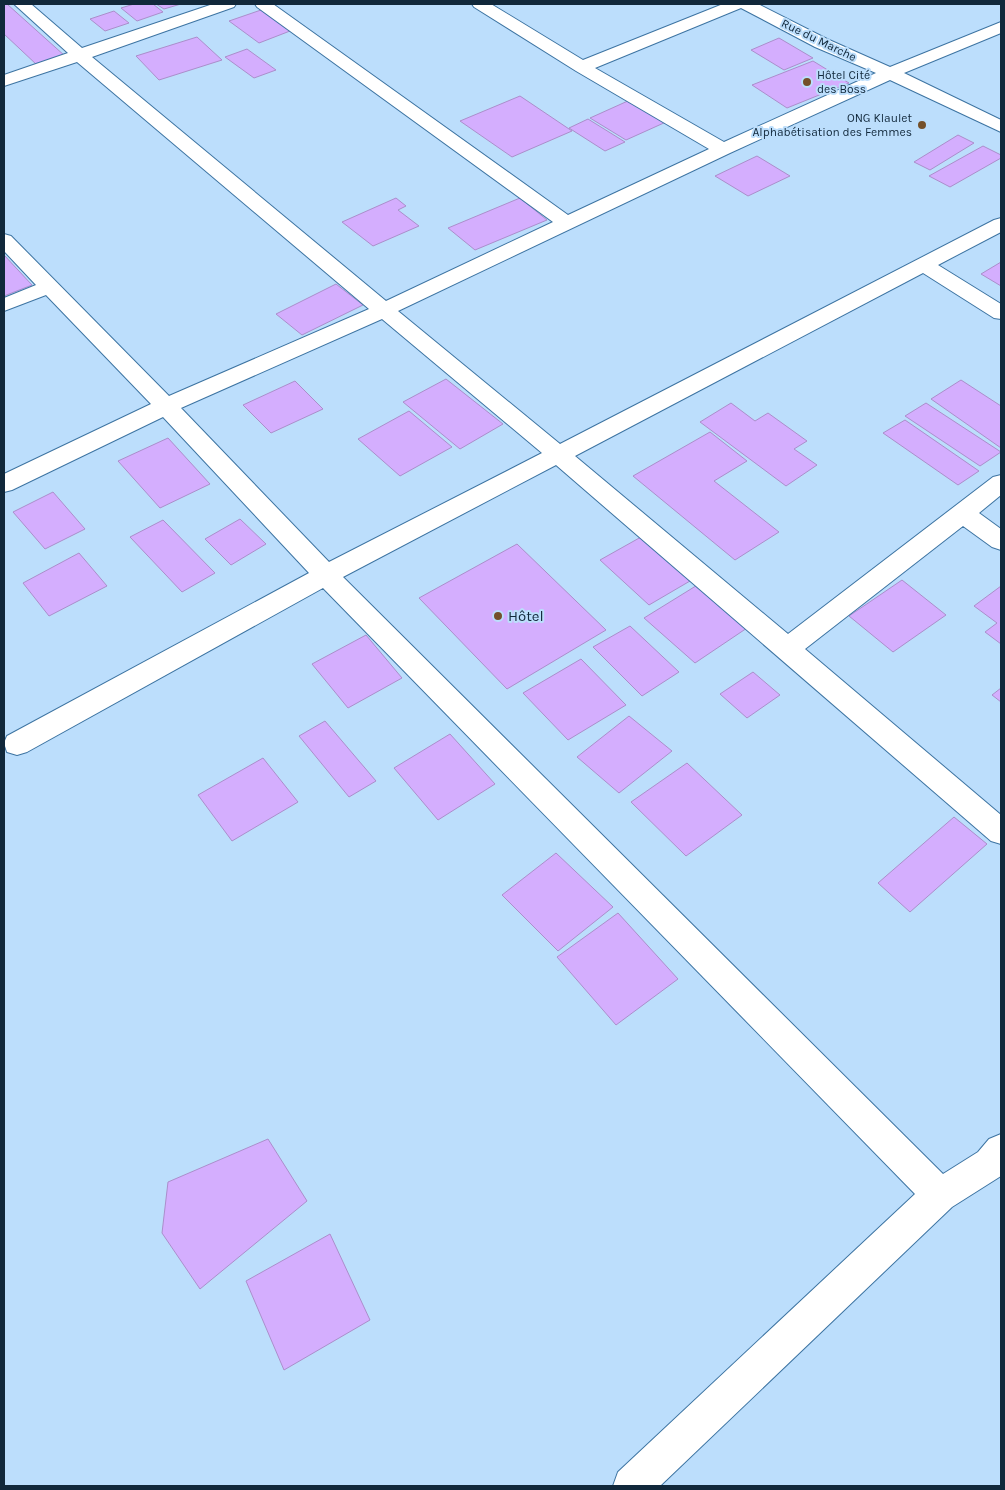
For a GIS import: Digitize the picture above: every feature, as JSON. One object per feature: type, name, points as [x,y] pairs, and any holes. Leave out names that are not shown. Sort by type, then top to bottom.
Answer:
[{"type":"street","points":[[22,4],[382,310],[558,455],[1001,832]]},
{"type":"street","points":[[4,81],[228,4]]},
{"type":"street","points":[[263,4],[566,223]]},
{"type":"street","points":[[480,4],[582,67],[723,149]]},
{"type":"street","points":[[582,67],[737,4]]},
{"type":"street","name":"Rue du Marche","points":[[746,4],[821,43],[890,73],[1001,127]]},
{"type":"street","points":[[4,484],[166,406],[382,310],[723,149],[890,73],[1001,27]]},
{"type":"street","points":[[17,744],[326,575],[1001,224]]},
{"type":"street","points":[[4,240],[166,406],[326,575],[940,1195]]},
{"type":"street","points":[[923,264],[1001,313]]},
{"type":"street","points":[[4,306],[48,287]]},
{"type":"street","points":[[787,649],[1001,483]]},
{"type":"street","points":[[962,512],[1001,541]]},
{"type":"street","points":[[632,1486],[940,1195],[997,1163]]},
{"type":"building","points":[[4,4],[7,4],[65,56],[37,65],[4,34]]},
{"type":"building","points":[[134,4],[153,4],[163,12],[137,21],[121,8]]},
{"type":"building","points":[[156,4],[181,4],[164,9]]},
{"type":"building","points":[[261,10],[290,31],[259,43],[229,21]]},
{"type":"building","points":[[114,11],[129,23],[105,31],[90,19]]},
{"type":"building","points":[[197,37],[222,60],[159,80],[136,56]]},
{"type":"building","points":[[779,38],[813,58],[784,70],[751,50]]},
{"type":"building","points":[[247,49],[276,70],[254,78],[225,57]]},
{"type":"building","points":[[813,61],[849,83],[787,108],[752,85]]},
{"type":"building","points":[[520,96],[572,131],[512,157],[460,121]]},
{"type":"building","points":[[630,100],[666,122],[626,140],[590,118]]},
{"type":"building","points":[[588,119],[625,142],[605,151],[569,128]]},
{"type":"building","points":[[958,135],[974,143],[930,170],[914,162]]},
{"type":"building","points":[[983,146],[1001,155],[1001,158],[950,187],[929,176]]},
{"type":"building","points":[[757,156],[790,176],[748,196],[715,176]]},
{"type":"building","points":[[396,198],[406,206],[398,210],[419,226],[373,246],[342,222]]},
{"type":"building","points":[[520,198],[547,220],[475,250],[448,228]]},
{"type":"building","points":[[4,255],[32,285],[4,296]]},
{"type":"building","points":[[1001,262],[1001,286],[981,274]]},
{"type":"building","points":[[336,284],[363,305],[302,335],[276,314]]},
{"type":"building","points":[[446,379],[503,424],[460,449],[403,402]]},
{"type":"building","points":[[961,380],[1001,406],[1001,448],[931,399]]},
{"type":"building","points":[[295,381],[323,409],[271,433],[243,405]]},
{"type":"building","points":[[731,403],[755,421],[768,413],[807,441],[794,449],[817,465],[786,486],[700,422]]},
{"type":"building","points":[[926,403],[1001,452],[980,466],[905,416]]},
{"type":"building","points":[[409,411],[452,447],[400,476],[358,439]]},
{"type":"building","points":[[905,420],[979,471],[958,485],[883,433]]},
{"type":"building","points":[[710,432],[747,461],[714,481],[779,532],[735,560],[633,476]]},
{"type":"building","points":[[168,438],[210,484],[160,508],[118,461]]},
{"type":"building","points":[[53,492],[85,529],[45,549],[13,512]]},
{"type":"building","points":[[240,519],[266,544],[231,565],[205,539]]},
{"type":"building","points":[[163,520],[215,573],[182,592],[130,537]]},
{"type":"building","points":[[641,537],[690,581],[649,605],[600,560]]},
{"type":"building","points":[[517,544],[606,630],[507,689],[419,598]]},
{"type":"building","points":[[79,553],[107,586],[49,616],[23,583]]},
{"type":"building","points":[[902,580],[946,615],[893,652],[849,616]]},
{"type":"building","points":[[699,584],[750,626],[695,663],[644,618]]},
{"type":"building","points":[[1001,586],[1001,644],[985,632],[997,623],[974,606]]},
{"type":"building","points":[[630,626],[679,672],[642,696],[593,647]]},
{"type":"building","points":[[366,635],[402,678],[348,708],[312,664]]},
{"type":"building","points":[[581,659],[626,705],[568,740],[523,693]]},
{"type":"building","points":[[753,672],[780,695],[747,718],[720,694]]},
{"type":"building","points":[[1001,688],[1001,702],[992,695]]},
{"type":"building","points":[[629,716],[672,751],[619,793],[577,757]]},
{"type":"building","points":[[325,721],[376,781],[349,797],[299,736]]},
{"type":"building","points":[[450,734],[495,784],[438,820],[394,768]]},
{"type":"building","points":[[263,758],[298,802],[232,841],[198,795]]},
{"type":"building","points":[[687,763],[742,815],[686,856],[631,802]]},
{"type":"building","points":[[954,817],[987,844],[910,912],[878,883]]},
{"type":"building","points":[[556,853],[613,907],[558,951],[502,895]]},
{"type":"building","points":[[618,913],[678,979],[616,1025],[557,957]]},
{"type":"building","points":[[268,1139],[307,1201],[200,1289],[162,1233],[168,1182]]},
{"type":"building","points":[[330,1234],[370,1320],[284,1370],[246,1281]]},
{"type":"place","name":"Hôtel Cité des Boss","points":[[807,82]]},
{"type":"place","name":"ONG Klaulet Alphabétisation des Femmes","points":[[922,125]]},
{"type":"place","name":"Hôtel","points":[[498,616]]}]
